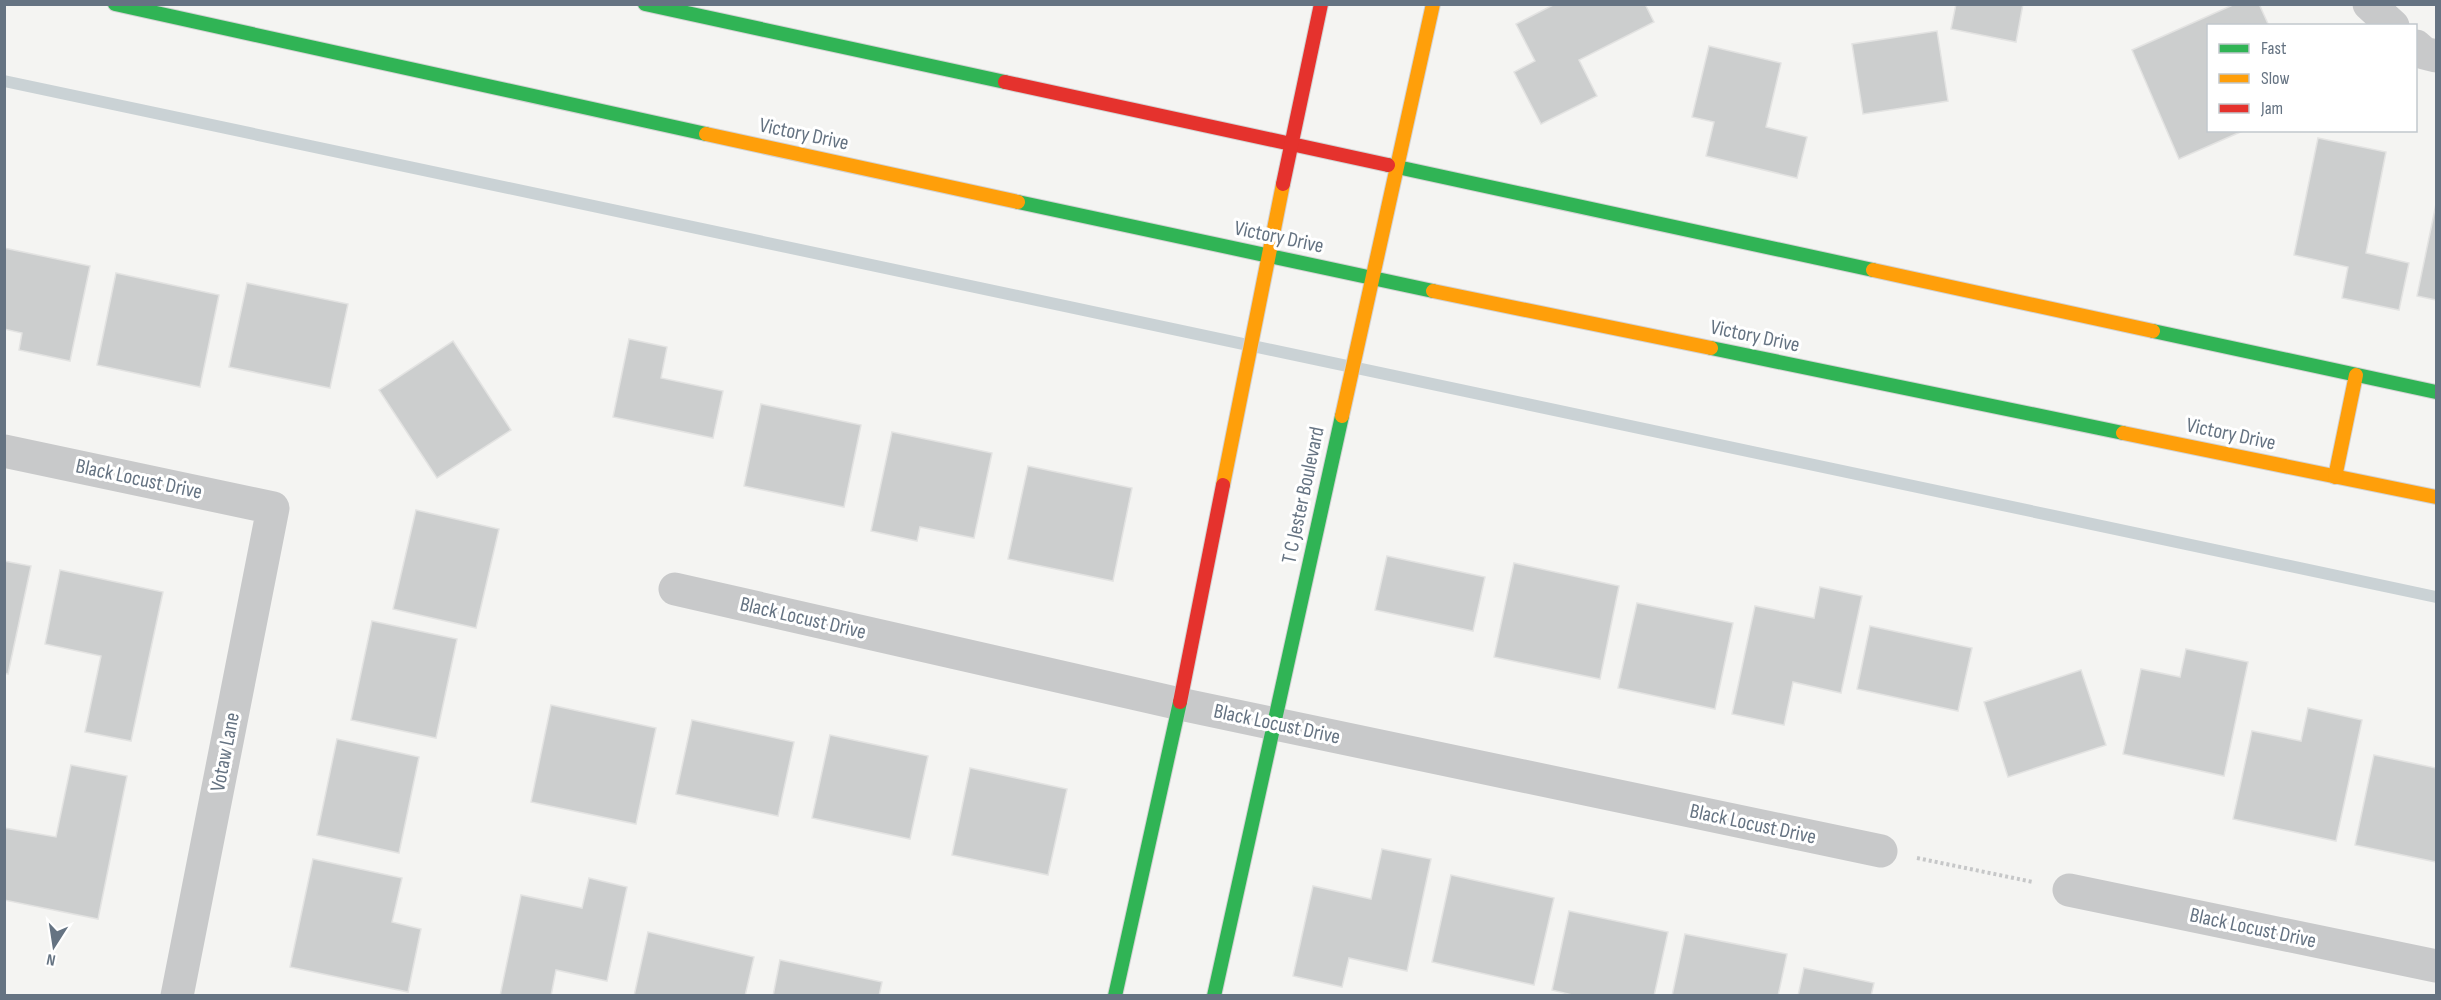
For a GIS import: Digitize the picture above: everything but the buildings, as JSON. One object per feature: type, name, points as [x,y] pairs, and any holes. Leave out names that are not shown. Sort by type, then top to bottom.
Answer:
[{"type":"main road","name":"Victory Drive","points":[[115,4],[178,11],[1269,257],[2436,498]]},
{"type":"main road","points":[[645,4],[2436,392]]},
{"type":"main road","points":[[1115,996],[1180,704],[1291,143],[1321,4]]},
{"type":"main road","name":"T C Jester Boulevard","points":[[1214,996],[1433,4]]},
{"type":"main road","points":[[2335,477],[2356,375]]},
{"type":"street","points":[[2369,4],[2391,24]]},
{"type":"street","points":[[2417,48],[2424,53],[2436,56]]},
{"type":"street","name":"Black Locust Drive","points":[[4,451],[273,508]]},
{"type":"street","name":"Votaw Lane","points":[[177,996],[273,508]]},
{"type":"street","name":"Black Locust Drive","points":[[675,589],[1180,704],[1881,850]]},
{"type":"street","name":"Black Locust Drive","points":[[2069,890],[2436,966]]},
{"type":"path","points":[[1881,850],[2069,890]]},
{"type":"waterway","points":[[4,81],[2436,597]]},
{"type":"traffic: fast","points":[[115,4],[706,134]]},
{"type":"traffic: fast","points":[[645,4],[1005,82]]},
{"type":"traffic: fast","points":[[1388,165],[1873,270]]},
{"type":"traffic: fast","points":[[1018,202],[1433,291]]},
{"type":"traffic: fast","points":[[2153,331],[2436,392]]},
{"type":"traffic: fast","points":[[1711,348],[2123,433]]},
{"type":"traffic: fast","points":[[1214,996],[1342,416]]},
{"type":"traffic: fast","points":[[1115,996],[1180,702]]},
{"type":"traffic: slow","points":[[1342,416],[1433,4]]},
{"type":"traffic: slow","points":[[706,134],[1018,202]]},
{"type":"traffic: slow","points":[[1223,485],[1283,184]]},
{"type":"traffic: slow","points":[[1873,270],[2153,331]]},
{"type":"traffic: slow","points":[[1433,291],[1711,348]]},
{"type":"traffic: slow","points":[[2335,477],[2356,375]]},
{"type":"traffic: slow","points":[[2123,433],[2436,497]]},
{"type":"traffic: jam","points":[[1283,184],[1321,4]]},
{"type":"traffic: jam","points":[[1005,82],[1388,165]]},
{"type":"traffic: jam","points":[[1180,702],[1223,485]]}]
